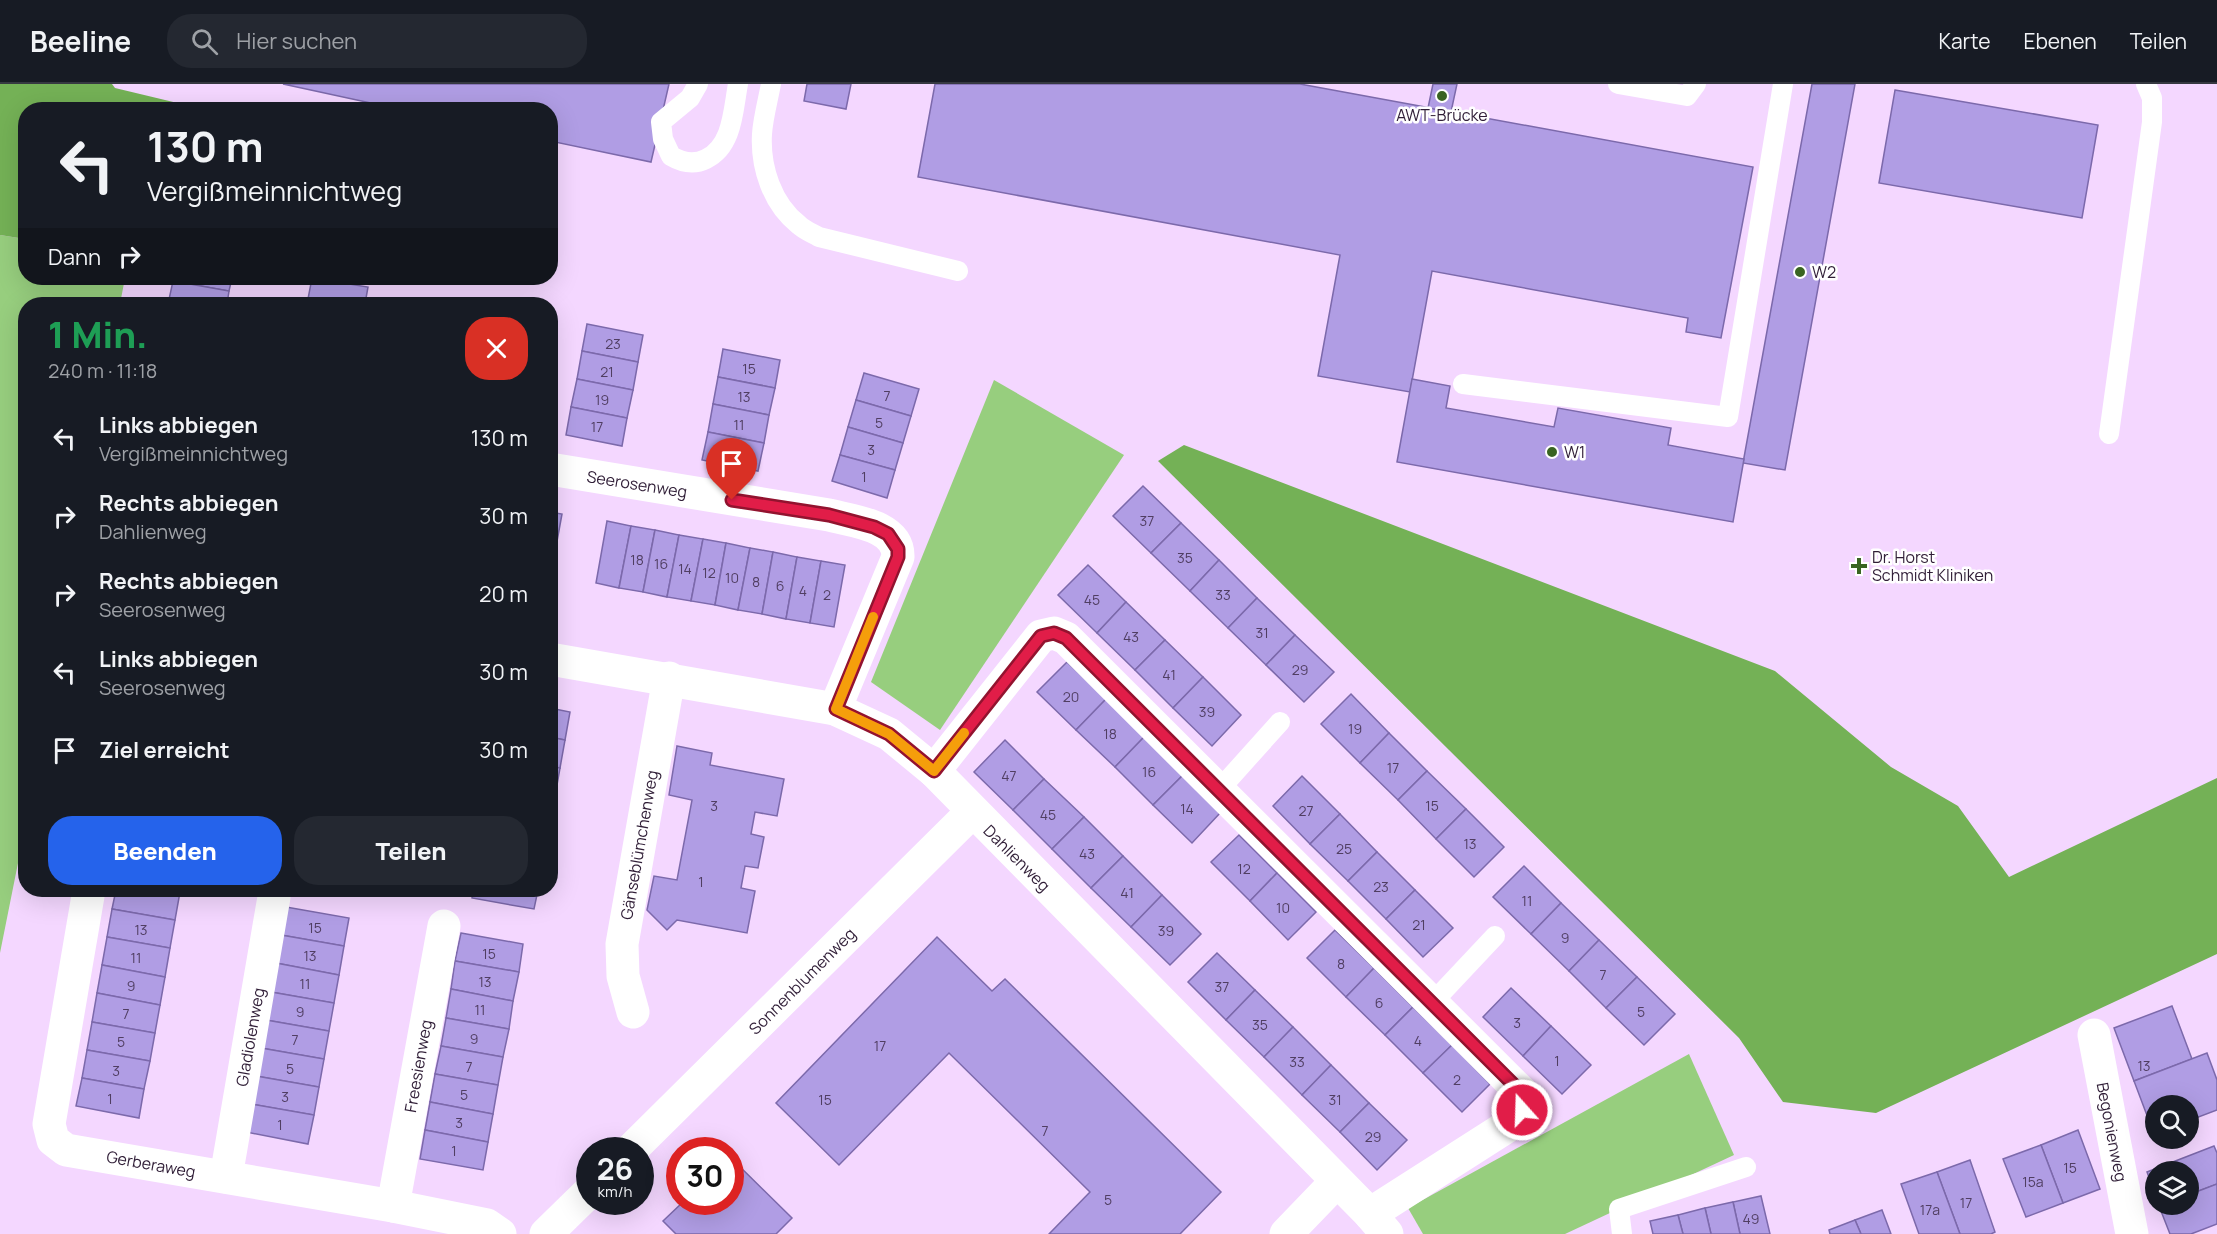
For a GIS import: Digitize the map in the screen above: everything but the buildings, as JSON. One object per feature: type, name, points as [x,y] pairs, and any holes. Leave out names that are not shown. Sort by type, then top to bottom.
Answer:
[{"type":"street","name":"Seerosenweg","points":[[558,471],[829,515],[874,527],[888,534],[898,549],[898,557],[836,709]]},
{"type":"street","points":[[934,771],[1041,636],[1054,633],[1066,638],[1522,1093],[1522,1110],[1514,1122],[1378,1224]]},
{"type":"street","name":"Dahlienweg","points":[[558,660],[836,709],[889,734],[934,771],[1378,1224]]},
{"type":"street","name":"Gänseblümchenweg","points":[[633,1012],[623,976],[622,944],[669,678]]},
{"type":"street","name":"Sonnenblumenweg","points":[[644,1137],[972,812]]},
{"type":"street","name":"Gerberaweg","points":[[88,897],[49,1124],[53,1140],[66,1150],[393,1206],[487,1225],[500,1234]]},
{"type":"street","name":"Gladiolenweg","points":[[226,1177],[274,897]]},
{"type":"street","name":"Freesienweg","points":[[393,1206],[444,926]]},
{"type":"street","name":"Begonienweg","points":[[2094,1035],[2126,1232]]},
{"type":"street","points":[[1286,1234],[1337,1181]]},
{"type":"street","points":[[546,1234],[576,1205]]},
{"type":"lane","points":[[698,84],[690,98],[661,122],[663,139],[671,156],[689,163],[699,162],[719,152],[730,126],[738,84]]},
{"type":"lane","points":[[771,84],[762,133],[763,154],[769,184],[778,204],[798,225],[819,237],[958,271]]},
{"type":"lane","points":[[1618,84],[1687,96],[1696,84]]},
{"type":"lane","points":[[1463,384],[1728,417],[1784,84]]},
{"type":"lane","points":[[2109,434],[2152,122],[2152,98],[2146,84]]},
{"type":"lane","points":[[1219,790],[1280,722]]},
{"type":"lane","points":[[1432,1003],[1495,936]]},
{"type":"lane","points":[[1622,1234],[1619,1209],[1746,1167]]},
{"type":"green space","points":[[0,84],[112,84],[115,88],[173,102],[18,102],[18,238],[0,235]]},
{"type":"green space","points":[[0,235],[18,238],[18,285],[124,285],[121,297],[18,297],[18,863],[0,953]]},
{"type":"green space","points":[[994,380],[1124,455],[940,730],[871,682]]},
{"type":"green space","points":[[1184,445],[1775,671],[1891,767],[1958,806],[2009,877],[2217,778],[2217,954],[1876,1113],[1783,1102],[1739,1038],[1158,461]]},
{"type":"green space","points":[[1689,1054],[1734,1155],[1565,1234],[1423,1234],[1408,1208]]},
{"type":"slow traffic","points":[[873,617],[836,709],[889,734],[934,771],[964,733]]},
{"type":"place","name":"AWT-Brücke","points":[[1442,96]]},
{"type":"place","name":"W2","points":[[1800,272]]},
{"type":"place","name":"W1","points":[[1552,452]]},
{"type":"place","name":"Dr. Horst Schmidt Kliniken","points":[[1859,566]]},
{"type":"route","points":[[732,500],[829,515],[874,527],[888,534],[898,549],[898,557],[836,709],[889,734],[934,771],[1041,636],[1054,633],[1066,638],[1522,1093],[1522,1110]]}]
